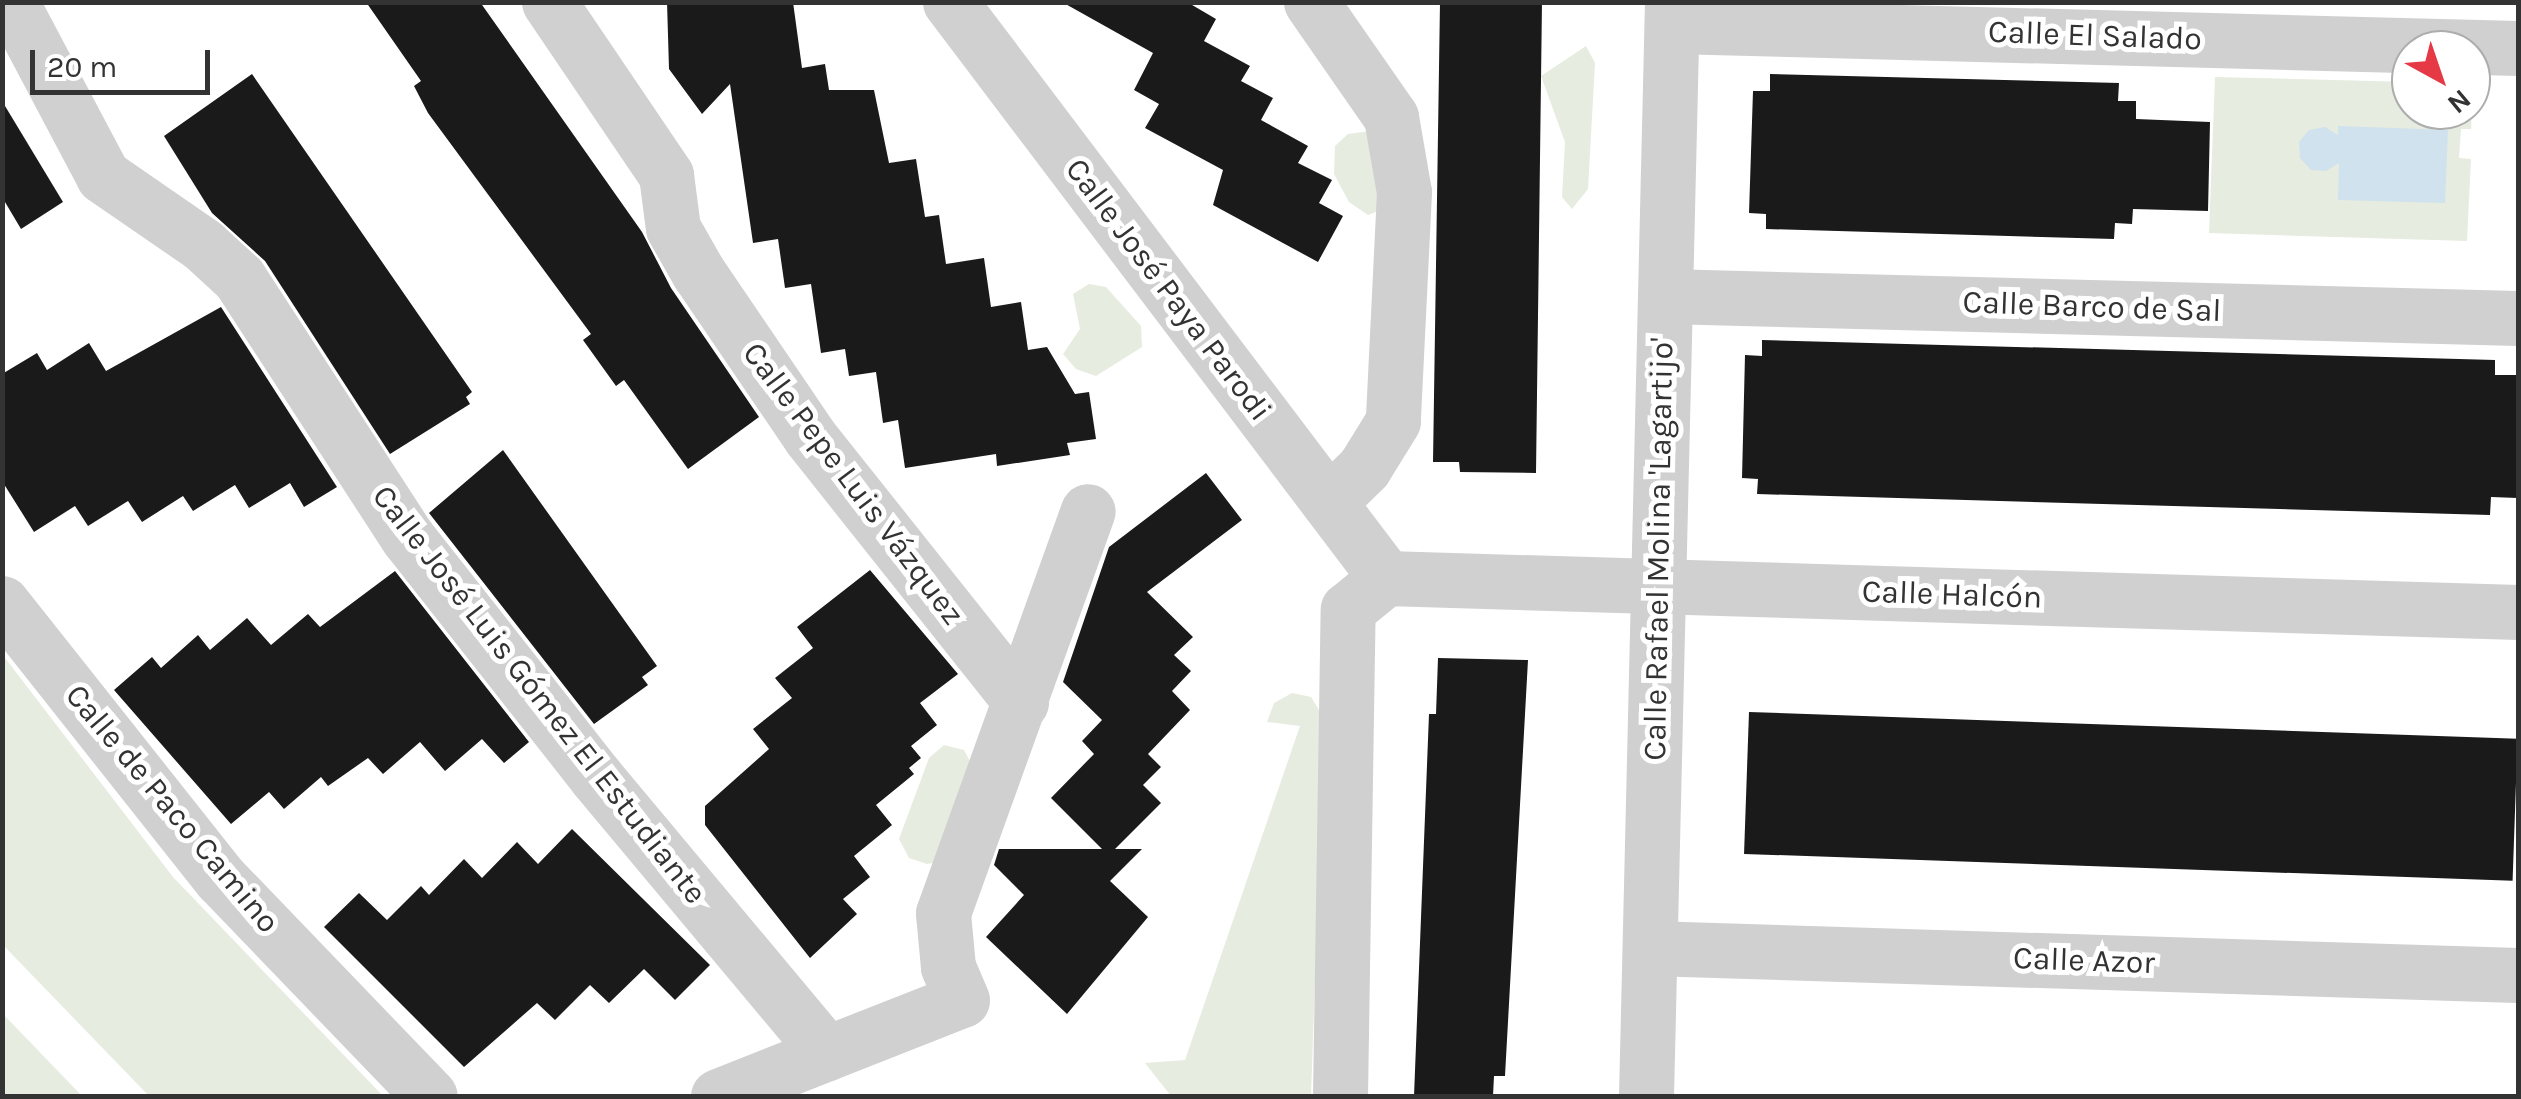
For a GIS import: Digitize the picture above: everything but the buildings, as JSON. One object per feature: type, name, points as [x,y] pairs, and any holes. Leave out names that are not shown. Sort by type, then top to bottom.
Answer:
[{"type":"street","name":"Calle José Luis Gómez El Estudiante","points":[[11,2],[103,176],[203,244],[239,278],[408,538],[596,777],[827,1053]]},
{"type":"street","name":"Calle Pepe Luis Vázquez","points":[[549,2],[666,175],[673,228],[743,338],[810,437],[1021,702]]},
{"type":"street","name":"Calle José Paya Parodi","points":[[950,2],[1386,578]]},
{"type":"street","points":[[1311,2],[1392,117],[1404,192],[1393,420],[1364,468],[1328,502]]},
{"type":"street","name":"Calle El Salado","points":[[1672,14],[2518,48]]},
{"type":"street","name":"Calle Rafael Molina 'Lagartijo'","points":[[1646,1096],[1672,14]]},
{"type":"street","name":"Calle Barco de Sal","points":[[1665,296],[2518,318]]},
{"type":"street","points":[[718,1096],[962,1000],[948,966],[943,914],[1088,511]]},
{"type":"street","points":[[1340,1096],[1348,609],[1386,578]]},
{"type":"street","name":"Calle Halcón","points":[[1386,578],[2518,612]]},
{"type":"street","name":"Calle de Paco Camino","points":[[2,603],[221,879],[430,1096]]},
{"type":"street","name":"Calle Azor","points":[[1650,948],[2518,974]]},
{"type":"shaded area","points":[[1586,46],[1595,63],[1588,189],[1572,209],[1562,197],[1565,142],[1541,76]]},
{"type":"shaded area","points":[[2215,77],[2391,81],[2391,130],[2461,130],[2459,158],[2471,159],[2467,241],[2209,233]]},
{"type":"shaded area","points":[[1370,131],[1397,204],[1368,215],[1349,202],[1334,174],[1335,146],[1348,134]]},
{"type":"shaded area","points":[[1089,284],[1106,287],[1141,326],[1142,347],[1096,376],[1076,369],[1063,354],[1080,329],[1073,294]]},
{"type":"shaded area","points":[[2,654],[173,877],[383,1096],[149,1096],[3,945]]},
{"type":"shaded area","points":[[1292,693],[1311,697],[1324,718],[1311,1096],[1171,1096],[1145,1063],[1185,1060],[1300,726],[1267,722],[1274,703]]},
{"type":"shaded area","points":[[944,745],[964,750],[975,771],[938,862],[927,864],[909,858],[899,839],[929,758]]},
{"type":"shaded area","points":[[3,1014],[82,1096],[3,1096]]},
{"type":"water","points":[[2338,126],[2448,130],[2445,203],[2338,200],[2339,163],[2326,171],[2311,170],[2300,158],[2299,142],[2309,130],[2325,127],[2338,135]]}]
